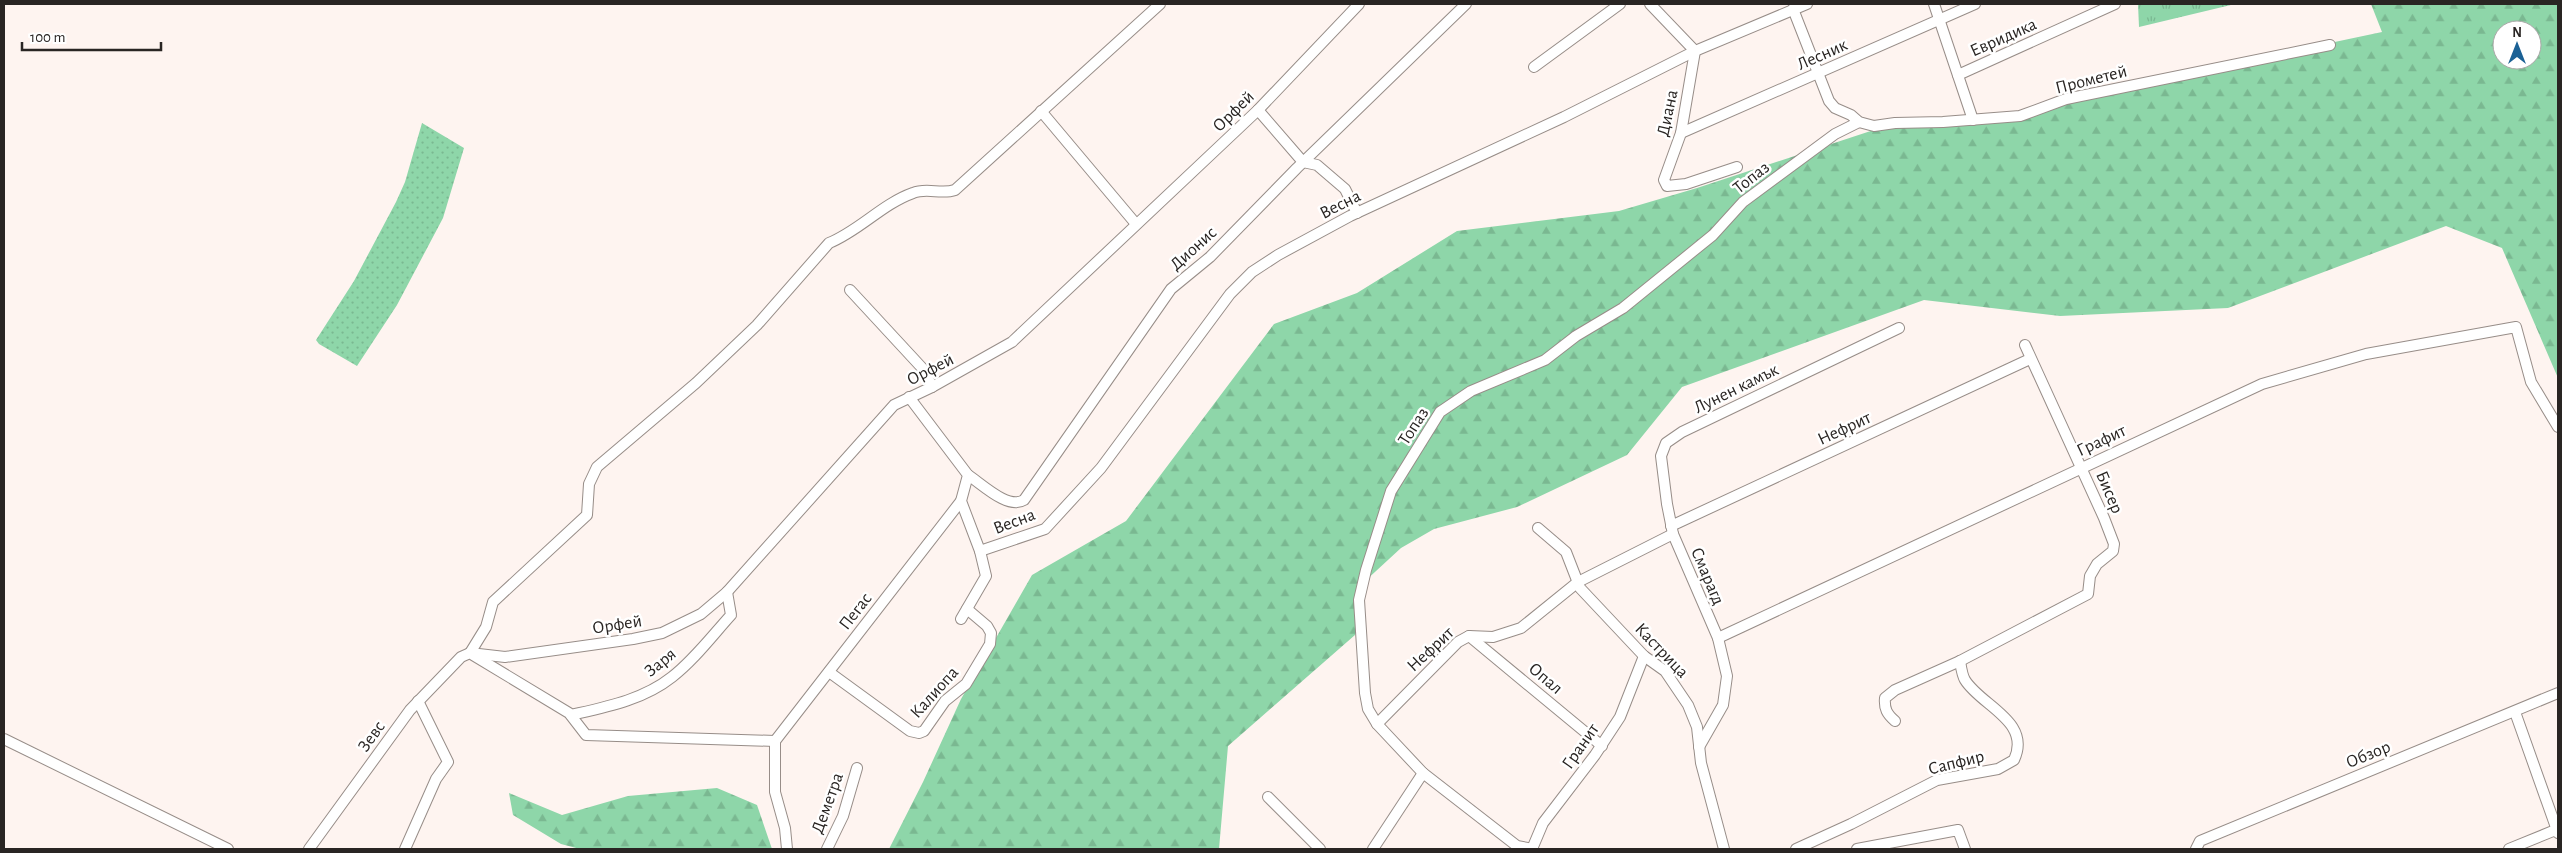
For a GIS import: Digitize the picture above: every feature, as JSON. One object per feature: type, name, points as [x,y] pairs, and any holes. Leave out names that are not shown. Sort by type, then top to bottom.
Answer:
[{"type":"street","points":[[775,741],[586,735],[571,715],[470,653],[486,627],[493,602],[587,516],[589,484],[598,467],[696,383],[757,325],[829,243],[846,236],[876,213],[913,192],[928,190],[942,193],[955,190],[1160,4]]},
{"type":"street","name":"Орфей","points":[[470,653],[505,657],[633,639],[662,633],[701,614],[727,592],[894,404],[932,387],[1012,342],[1258,110],[1359,4]]},
{"type":"street","name":"Дионис","points":[[968,475],[1008,502],[1016,503],[1024,500],[1171,289],[1210,257],[1303,162],[1466,4]]},
{"type":"street","points":[[1534,67],[1620,4]]},
{"type":"street","points":[[1650,4],[1694,51]]},
{"type":"street","name":"Весна","points":[[980,551],[1045,529],[1101,468],[1207,325],[1252,272],[1278,255],[1357,213],[1564,118],[1694,51],[1807,4]]},
{"type":"street","points":[[1934,4],[1973,120]]},
{"type":"street","name":"Лесник","points":[[1681,133],[1975,4]]},
{"type":"street","name":"Евридика","points":[[1958,75],[2115,4]]},
{"type":"street","points":[[1793,9],[1820,73],[1829,101],[1835,108],[1851,114],[1859,122]]},
{"type":"street","name":"Прометей","points":[[1859,122],[1874,126],[1895,123],[2020,116],[2066,100],[2330,45]]},
{"type":"street","name":"Диана","points":[[1694,51],[1681,133],[1664,180],[1667,186],[1686,184],[1738,167]]},
{"type":"street","points":[[1258,110],[1303,162],[1317,165],[1345,189],[1357,213]]},
{"type":"street","points":[[1040,111],[1136,224]]},
{"type":"street","name":"Топаз","points":[[1532,849],[1516,848],[1423,773],[1377,724],[1368,709],[1365,693],[1359,600],[1366,570],[1391,491],[1440,412],[1471,391],[1545,360],[1576,336],[1623,308],[1713,235],[1743,202],[1835,134],[1859,122]]},
{"type":"street","points":[[850,290],[924,370],[932,387]]},
{"type":"street","name":"Графит","points":[[1718,638],[2262,384],[2366,354],[2516,327],[2532,382],[2558,427]]},
{"type":"street","name":"Лунен камък","points":[[1672,530],[1661,456],[1666,443],[1682,432],[1899,328]]},
{"type":"street","name":"Бисер","points":[[1960,661],[2088,594],[2090,576],[2096,564],[2113,551],[2114,544],[2082,467],[2025,345]]},
{"type":"street","name":"Нефрит","points":[[1377,724],[1458,642],[1469,636],[1493,637],[1520,628],[1578,582],[1672,530],[2030,359]]},
{"type":"street","points":[[909,397],[968,475],[961,501],[980,551],[986,576],[961,619]]},
{"type":"street","name":"Пегас","points":[[775,741],[961,501]]},
{"type":"street","name":"Кастрица","points":[[1538,528],[1566,552],[1580,588],[1644,656],[1665,671],[1684,699],[1697,728],[1710,800],[1724,849]]},
{"type":"street","name":"Смарагд","points":[[1672,530],[1718,638],[1727,676],[1723,705],[1699,747]]},
{"type":"street","name":"Заря","points":[[571,715],[618,704],[648,692],[672,677],[731,616],[727,592]]},
{"type":"street","name":"Калиопа","points":[[829,672],[910,731],[919,733],[924,731],[945,701],[966,684],[990,644],[990,633],[987,626],[967,609]]},
{"type":"street","name":"Опал","points":[[1469,636],[1602,746]]},
{"type":"street","name":"Зевс","points":[[309,849],[418,701],[461,657],[470,653]]},
{"type":"street","name":"Гранит","points":[[1532,849],[1543,823],[1602,746],[1620,717],[1644,656]]},
{"type":"street","points":[[1895,721],[1887,714],[1885,698],[1895,690],[1960,661]]},
{"type":"street","name":"Сапфир","points":[[1796,849],[1851,824],[1937,780],[1998,769],[2014,760],[2018,743],[2010,723],[1965,680],[1960,661]]},
{"type":"street","name":"Обзор","points":[[2196,849],[2200,841],[2558,694]]},
{"type":"street","points":[[405,849],[436,779],[448,762],[418,701]]},
{"type":"street","points":[[2509,849],[2558,831],[2515,712]]},
{"type":"street","points":[[4,739],[228,849]]},
{"type":"street","name":"Деметра","points":[[775,741],[775,792],[785,828],[786,849]]},
{"type":"street","name":"Деметра","points":[[827,849],[843,816],[857,768]]},
{"type":"street","points":[[1373,849],[1423,773]]},
{"type":"street","points":[[1268,797],[1320,849]]},
{"type":"street","points":[[1857,849],[1958,830],[1965,849]]},
{"type":"green space","points":[[2138,4],[2235,4],[2139,27]]},
{"type":"green space","points":[[2371,4],[2558,4],[2558,378],[2502,248],[2446,226],[2228,308],[2060,316],[1924,300],[1682,387],[1627,455],[1517,507],[1434,529],[1401,548],[1363,583],[1361,617],[1355,635],[1228,746],[1219,849],[889,849],[923,782],[961,699],[1032,575],[1126,521],[1274,324],[1357,293],[1457,231],[1619,211],[1697,188],[1895,123],[2020,116],[2066,99],[2382,32]]},
{"type":"green space","points":[[422,123],[464,148],[443,218],[397,305],[357,366],[319,344],[316,340],[354,281],[396,202],[405,182]]},
{"type":"green space","points":[[717,788],[757,805],[772,849],[580,849],[561,844],[513,815],[509,793],[562,815],[628,796]]}]
